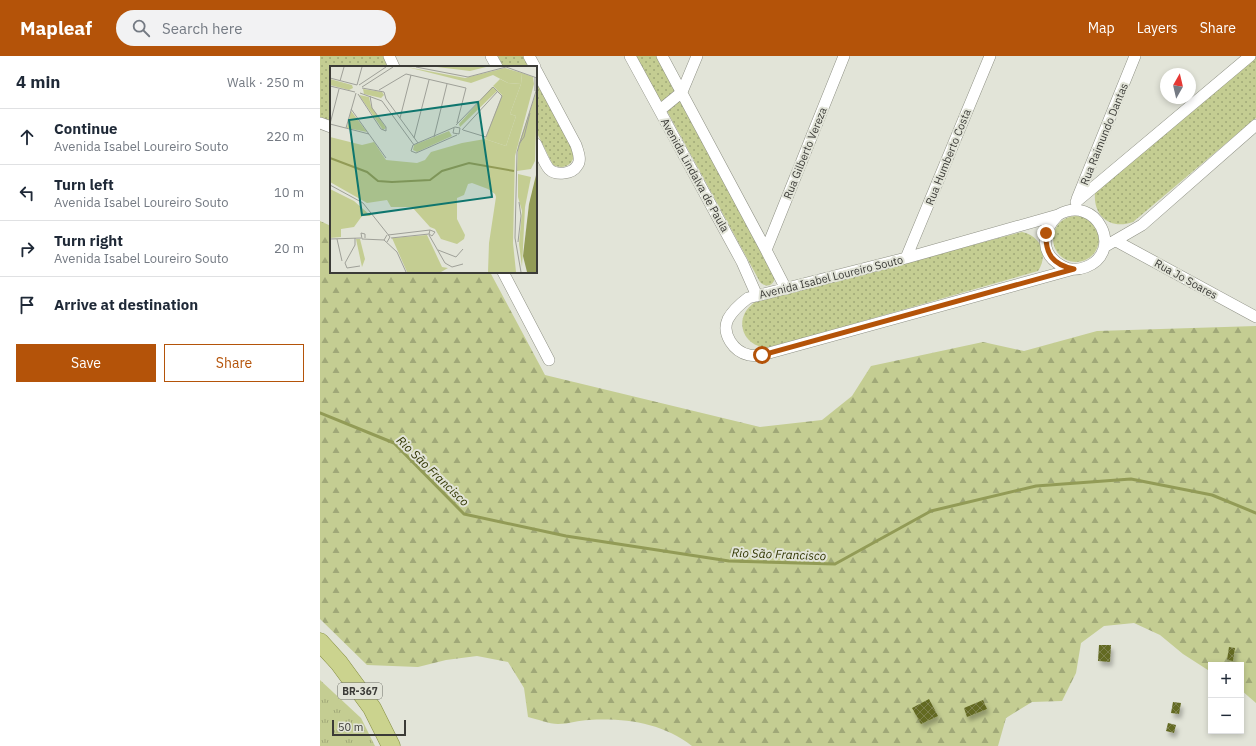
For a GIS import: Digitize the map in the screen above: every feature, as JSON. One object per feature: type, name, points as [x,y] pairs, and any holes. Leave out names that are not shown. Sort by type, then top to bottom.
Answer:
[{"type":"main road","name":"BR-367","points":[[320,642],[339,663],[372,708],[391,746]]},
{"type":"street","points":[[389,56],[394,66]]},
{"type":"street","points":[[491,56],[496,66]]},
{"type":"street","points":[[529,56],[534,66]]},
{"type":"street","name":"Avenida Lindalva de Paula","points":[[630,56],[742,262],[757,296]]},
{"type":"street","points":[[662,56],[786,290]]},
{"type":"street","points":[[660,110],[682,92],[697,56]]},
{"type":"street","name":"Rua Gilberto Vereza","points":[[766,250],[844,56]]},
{"type":"street","name":"Rua Humberto Costa","points":[[906,258],[990,56]]},
{"type":"street","name":"Rua Raimundo Dantas","points":[[1069,210],[1076,202],[1135,56]]},
{"type":"street","points":[[1076,202],[1250,56]]},
{"type":"street","points":[[537,72],[576,145],[580,156],[578,166],[571,171],[559,173],[550,169],[537,146]]},
{"type":"street","points":[[320,123],[330,127]]},
{"type":"street","points":[[1104,247],[1142,225],[1256,125]]},
{"type":"street","points":[[1069,210],[1079,210],[1088,213],[1096,219],[1102,227],[1105,237],[1104,247]]},
{"type":"street","name":"Avenida Isabel Loureiro Souto","points":[[1069,210],[1058,215],[906,258],[786,290],[748,298],[735,309],[728,320],[726,328],[729,339],[736,349],[749,355],[762,355],[1074,269],[1090,266],[1096,261],[1104,247]]},
{"type":"street","points":[[1058,215],[1050,223],[1046,233],[1045,243],[1048,253],[1055,262],[1064,267],[1074,269]]},
{"type":"street","name":"Rua Jo Soares","points":[[1116,241],[1256,317]]},
{"type":"street","points":[[504,273],[549,360]]},
{"type":"green space","points":[[320,56],[385,56],[390,66],[330,66],[330,124],[320,120]]},
{"type":"green space","points":[[498,56],[523,56],[528,66],[503,66]]},
{"type":"green space","points":[[635,56],[657,56],[675,89],[675,93],[661,104]]},
{"type":"green space","points":[[1256,56],[1256,118],[1133,222],[1118,224],[1105,220],[1097,209],[1095,193]]},
{"type":"green space","points":[[537,83],[574,153],[572,161],[568,165],[561,167],[553,165],[537,133]]},
{"type":"green space","points":[[678,101],[682,102],[775,277],[771,284],[765,285],[760,282],[667,111]]},
{"type":"green space","points":[[1076,216],[1089,220],[1095,226],[1099,239],[1095,252],[1089,258],[1076,262],[1063,258],[1057,252],[1053,239],[1057,226],[1063,220]]},
{"type":"green space","points":[[320,221],[330,226],[330,273],[491,273],[545,375],[760,427],[822,420],[852,396],[871,366],[983,342],[1024,351],[1097,331],[1256,326],[1256,703],[1244,693],[1244,662],[1208,662],[1208,670],[1183,654],[1160,635],[1134,623],[1104,626],[1081,643],[1076,673],[1062,701],[1032,702],[1006,718],[998,746],[692,746],[680,738],[656,727],[630,721],[589,720],[554,724],[528,717],[524,688],[508,662],[477,656],[446,660],[418,667],[367,665],[320,619]]},
{"type":"green space","points":[[1022,232],[1029,234],[1041,247],[1043,259],[1038,271],[769,348],[752,343],[743,331],[742,323],[744,316],[755,302]]},
{"type":"green space","points":[[320,680],[361,718],[375,746],[320,746]]},
{"type":"building","points":[[1099,645],[1111,645],[1110,662],[1098,661]]},
{"type":"building","points":[[1229,647],[1235,648],[1233,661],[1227,660]]},
{"type":"building","points":[[929,699],[938,716],[921,724],[912,708]]},
{"type":"building","points":[[983,700],[987,709],[967,717],[964,708]]},
{"type":"building","points":[[1173,702],[1181,703],[1179,714],[1171,713]]},
{"type":"building","points":[[1168,723],[1176,725],[1174,733],[1166,731]]},
{"type":"waterway","name":"Rio São Francisco","points":[[320,413],[394,443],[464,514],[566,536],[729,561],[835,564],[931,511],[1036,486],[1131,479],[1212,495],[1256,513]]},
{"type":"route","points":[[762,355],[1074,269],[1064,267],[1055,262],[1048,253],[1045,243],[1046,233]]}]
